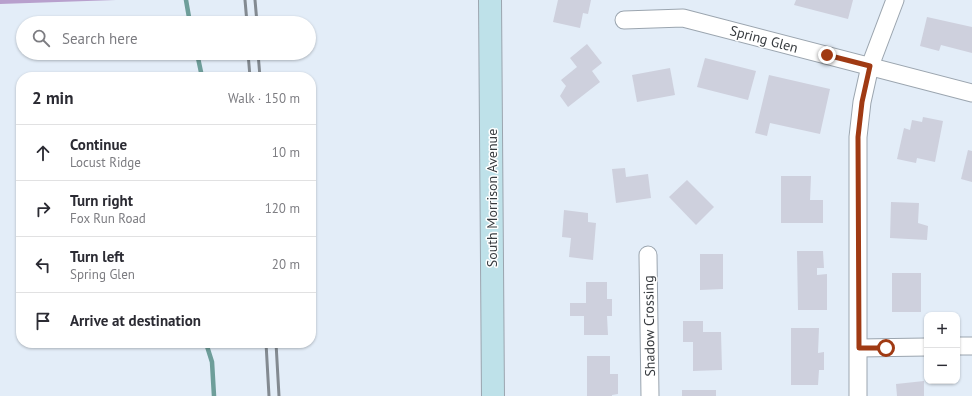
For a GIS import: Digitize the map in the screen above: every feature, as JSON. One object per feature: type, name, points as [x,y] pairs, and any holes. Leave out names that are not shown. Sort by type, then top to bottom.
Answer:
[{"type":"street","name":"South Morrison Avenue","points":[[490,0],[493,396]]},
{"type":"street","points":[[858,396],[858,137],[862,102],[870,66],[895,0]]},
{"type":"street","name":"Spring Glen","points":[[624,20],[683,18],[972,93]]},
{"type":"street","name":"Shadow Crossing","points":[[648,255],[650,396]]},
{"type":"street","points":[[960,346],[972,346]]},
{"type":"street","points":[[859,348],[924,347]]},
{"type":"shaded area","points":[[0,0],[116,0],[0,4]]},
{"type":"building","points":[[558,0],[591,0],[588,14],[583,13],[580,28],[553,22]]},
{"type":"building","points":[[796,0],[853,0],[848,19],[794,5]]},
{"type":"building","points":[[927,17],[972,27],[972,53],[941,45],[939,51],[920,46]]},
{"type":"building","points":[[587,44],[602,63],[592,71],[600,82],[568,107],[560,96],[566,86],[561,80],[577,67],[570,58]]},
{"type":"building","points":[[705,58],[756,71],[748,100],[697,87]]},
{"type":"building","points":[[670,68],[675,95],[637,102],[632,75]]},
{"type":"building","points":[[769,75],[830,89],[820,134],[770,123],[767,136],[755,133]]},
{"type":"building","points":[[923,117],[943,121],[935,162],[917,158],[916,163],[897,159],[904,128],[910,130],[912,120],[922,122]]},
{"type":"building","points":[[968,150],[972,151],[972,182],[961,179]]},
{"type":"building","points":[[625,168],[626,177],[648,174],[651,198],[616,203],[612,169]]},
{"type":"building","points":[[781,176],[811,176],[810,200],[823,200],[823,223],[781,223]]},
{"type":"building","points":[[687,180],[714,207],[696,225],[669,197]]},
{"type":"building","points":[[891,202],[919,203],[918,223],[928,226],[927,240],[890,238]]},
{"type":"building","points":[[564,210],[588,213],[588,222],[596,223],[593,260],[569,257],[571,238],[562,237]]},
{"type":"building","points":[[797,251],[823,251],[824,268],[817,268],[817,275],[827,274],[827,310],[798,310]]},
{"type":"building","points":[[700,254],[723,254],[723,289],[700,290]]},
{"type":"building","points":[[892,273],[921,273],[921,312],[892,312]]},
{"type":"building","points":[[586,282],[607,282],[607,299],[612,299],[612,316],[607,316],[608,335],[584,335],[584,316],[570,316],[570,303],[586,303]]},
{"type":"building","points":[[683,321],[703,321],[703,332],[721,332],[722,370],[693,371],[693,342],[683,342]]},
{"type":"building","points":[[791,328],[819,328],[818,353],[824,352],[824,370],[819,370],[818,385],[791,385]]},
{"type":"building","points":[[587,356],[610,356],[610,374],[618,374],[618,394],[612,396],[587,396]]},
{"type":"building","points":[[924,381],[924,396],[897,396],[896,384]]},
{"type":"building","points":[[682,390],[716,390],[716,396],[682,396]]},
{"type":"waterway","points":[[186,0],[189,16]]},
{"type":"waterway","points":[[198,60],[201,72]]},
{"type":"waterway","points":[[208,348],[212,362],[214,396]]},
{"type":"railway","points":[[245,0],[246,16]]},
{"type":"railway","points":[[255,0],[256,16]]},
{"type":"railway","points":[[249,60],[250,72]]},
{"type":"railway","points":[[259,60],[260,72]]},
{"type":"railway","points":[[266,348],[269,396]]},
{"type":"railway","points":[[276,348],[279,396]]},
{"type":"route","points":[[827,55],[870,66],[862,102],[858,137],[859,348],[886,348]]}]
